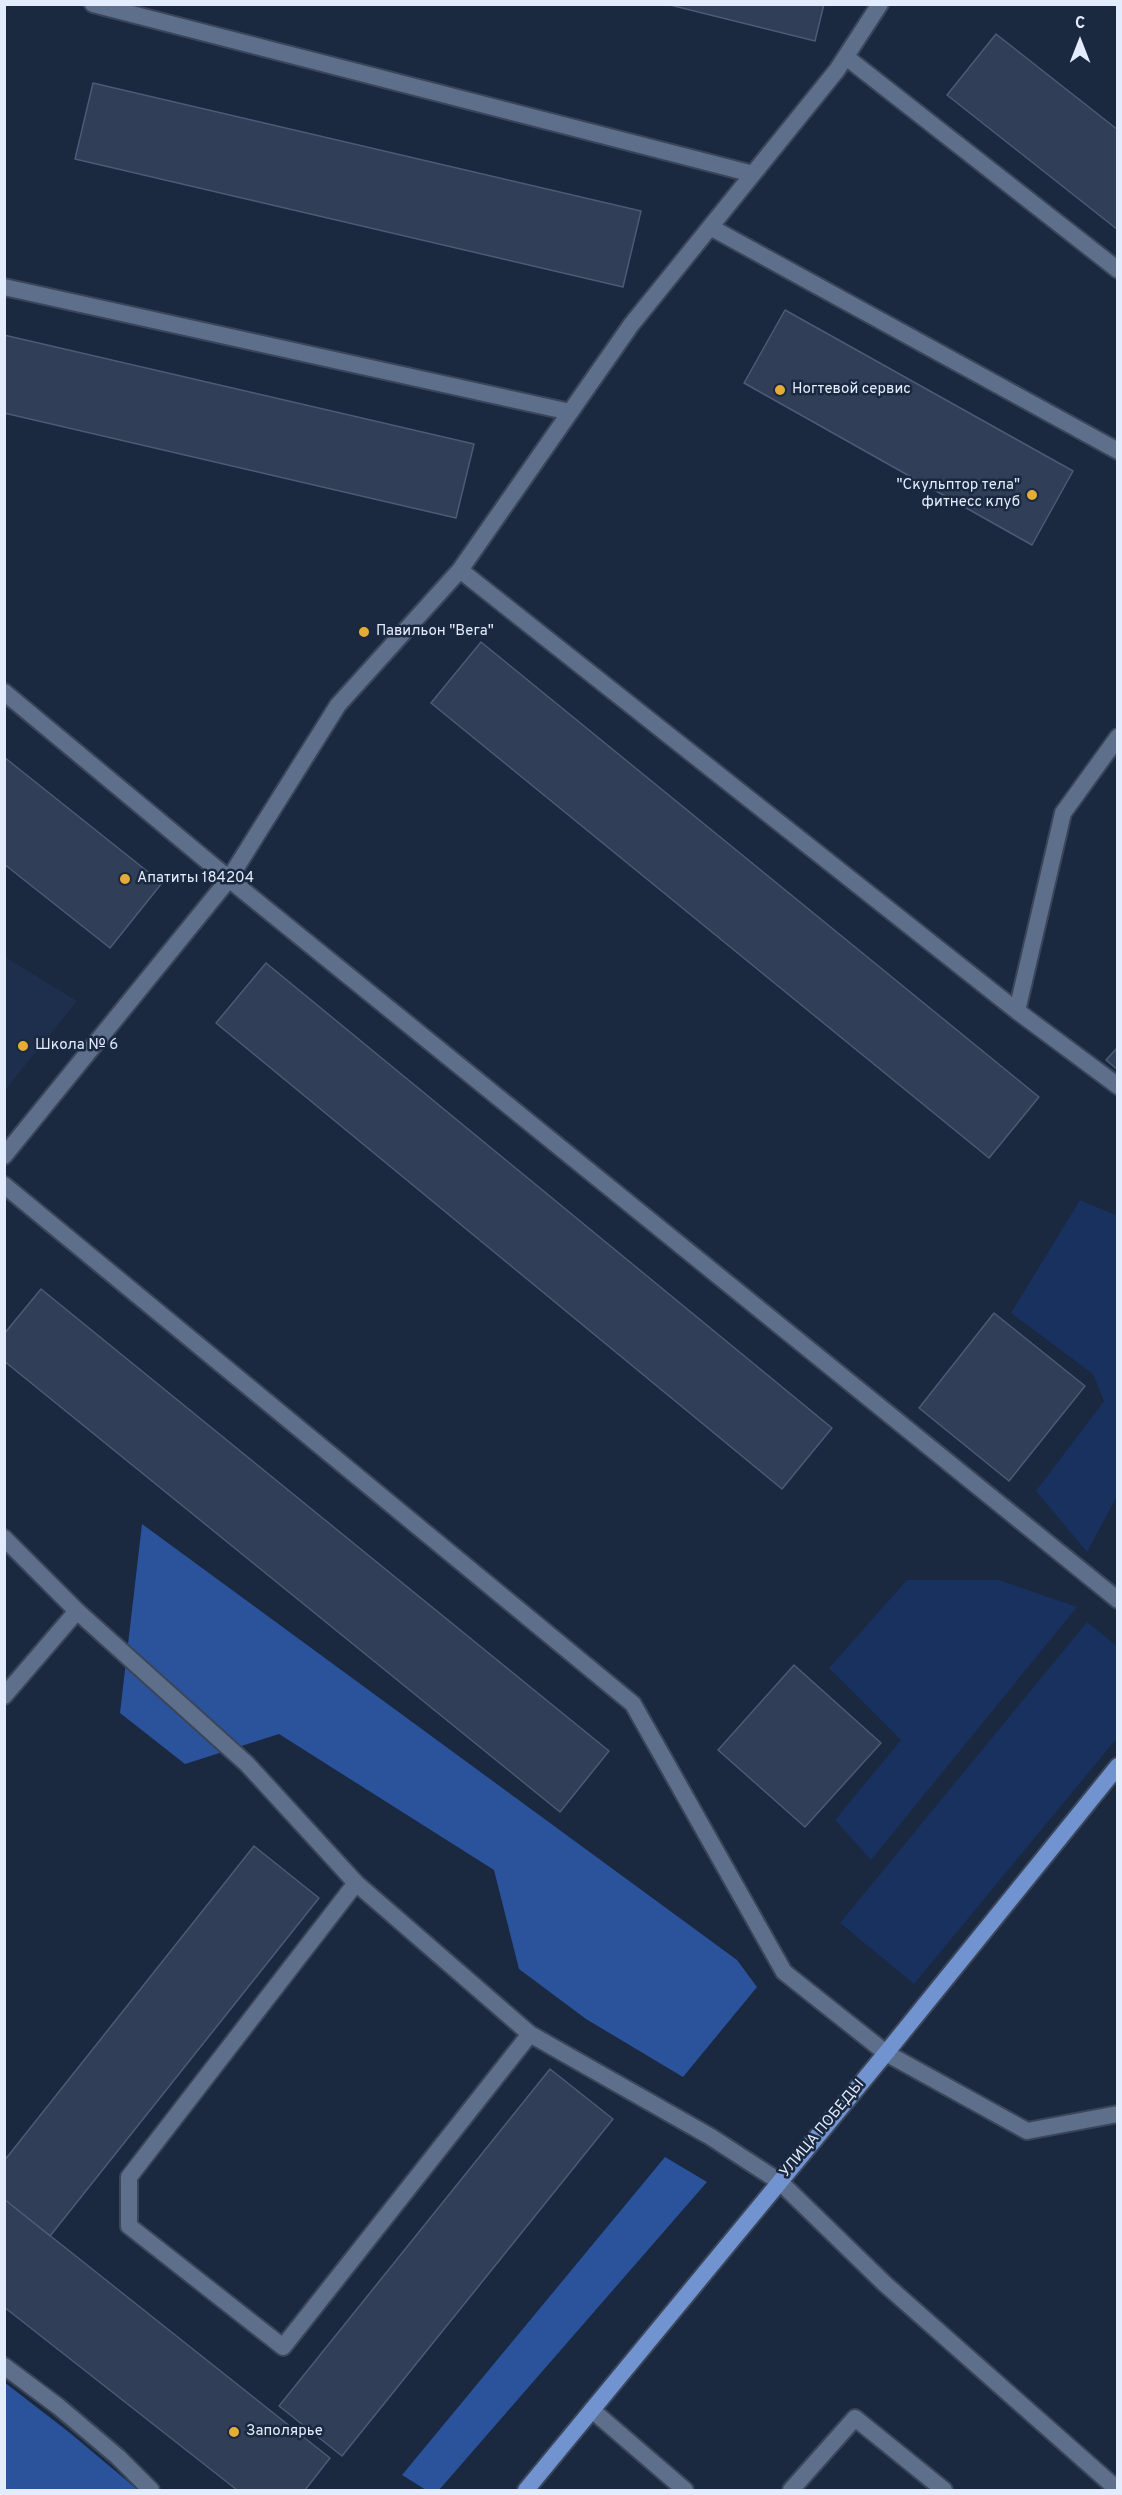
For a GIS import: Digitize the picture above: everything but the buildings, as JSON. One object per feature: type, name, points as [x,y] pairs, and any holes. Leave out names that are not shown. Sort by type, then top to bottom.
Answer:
[{"type":"main road","name":"УЛИЦА ПОБЕДЫ","points":[[526,2490],[886,2053],[1118,1766]]},
{"type":"lane","points":[[93,4],[753,174]]},
{"type":"lane","points":[[4,1156],[229,879],[338,705],[459,570],[631,325],[712,228],[846,57],[880,4]]},
{"type":"lane","points":[[846,57],[1118,270]]},
{"type":"lane","points":[[712,228],[1118,451]]},
{"type":"lane","points":[[4,287],[570,412]]},
{"type":"lane","points":[[459,570],[1017,1011],[1118,1086]]},
{"type":"lane","points":[[4,692],[229,879],[1118,1600]]},
{"type":"lane","points":[[1017,1011],[1063,813],[1118,737]]},
{"type":"lane","points":[[4,1185],[633,1704],[784,1972],[886,2053],[1027,2131],[1118,2114]]},
{"type":"lane","points":[[4,1538],[77,1611],[247,1764],[356,1883],[530,2034],[711,2137],[780,2182],[885,2284],[1118,2490]]},
{"type":"lane","points":[[4,1696],[77,1611]]},
{"type":"lane","points":[[356,1883],[129,2177],[129,2226],[283,2347],[530,2034]]},
{"type":"lane","points":[[4,2366],[60,2407],[118,2457],[151,2490]]},
{"type":"lane","points":[[592,2410],[685,2490]]},
{"type":"lane","points":[[791,2490],[855,2418],[944,2490]]},
{"type":"shaded area","name":"Школа № 6","points":[[5,957],[77,1001],[4,1090]]},
{"type":"shaded area","points":[[1080,1200],[1118,1216],[1117,1496],[1087,1552],[1036,1491],[1104,1401],[1093,1374],[1011,1313]]},
{"type":"shaded area","points":[[142,1524],[737,1960],[757,1987],[683,2077],[586,2019],[519,1969],[494,1870],[279,1734],[185,1764],[120,1713]]},
{"type":"shaded area","points":[[907,1580],[999,1580],[1077,1607],[871,1860],[835,1820],[901,1740],[829,1668]]},
{"type":"shaded area","points":[[1087,1622],[1117,1646],[1117,1738],[914,1984],[840,1923]]},
{"type":"shaded area","points":[[665,2157],[707,2182],[439,2490],[426,2490],[402,2475]]},
{"type":"shaded area","points":[[4,2382],[70,2433],[138,2490],[5,2490]]},
{"type":"place","name":"Ногтевой сервис","points":[[780,390]]},
{"type":"place","name":"\"Скульптор тела\" фитнесс клуб","points":[[1032,495]]},
{"type":"place","name":"Павильон \"Вега\"","points":[[364,632]]},
{"type":"place","name":"Апатиты 184204","points":[[125,879]]},
{"type":"place","name":"Школа № 6","points":[[23,1046]]},
{"type":"place","name":"Заполярье","points":[[234,2432]]}]
